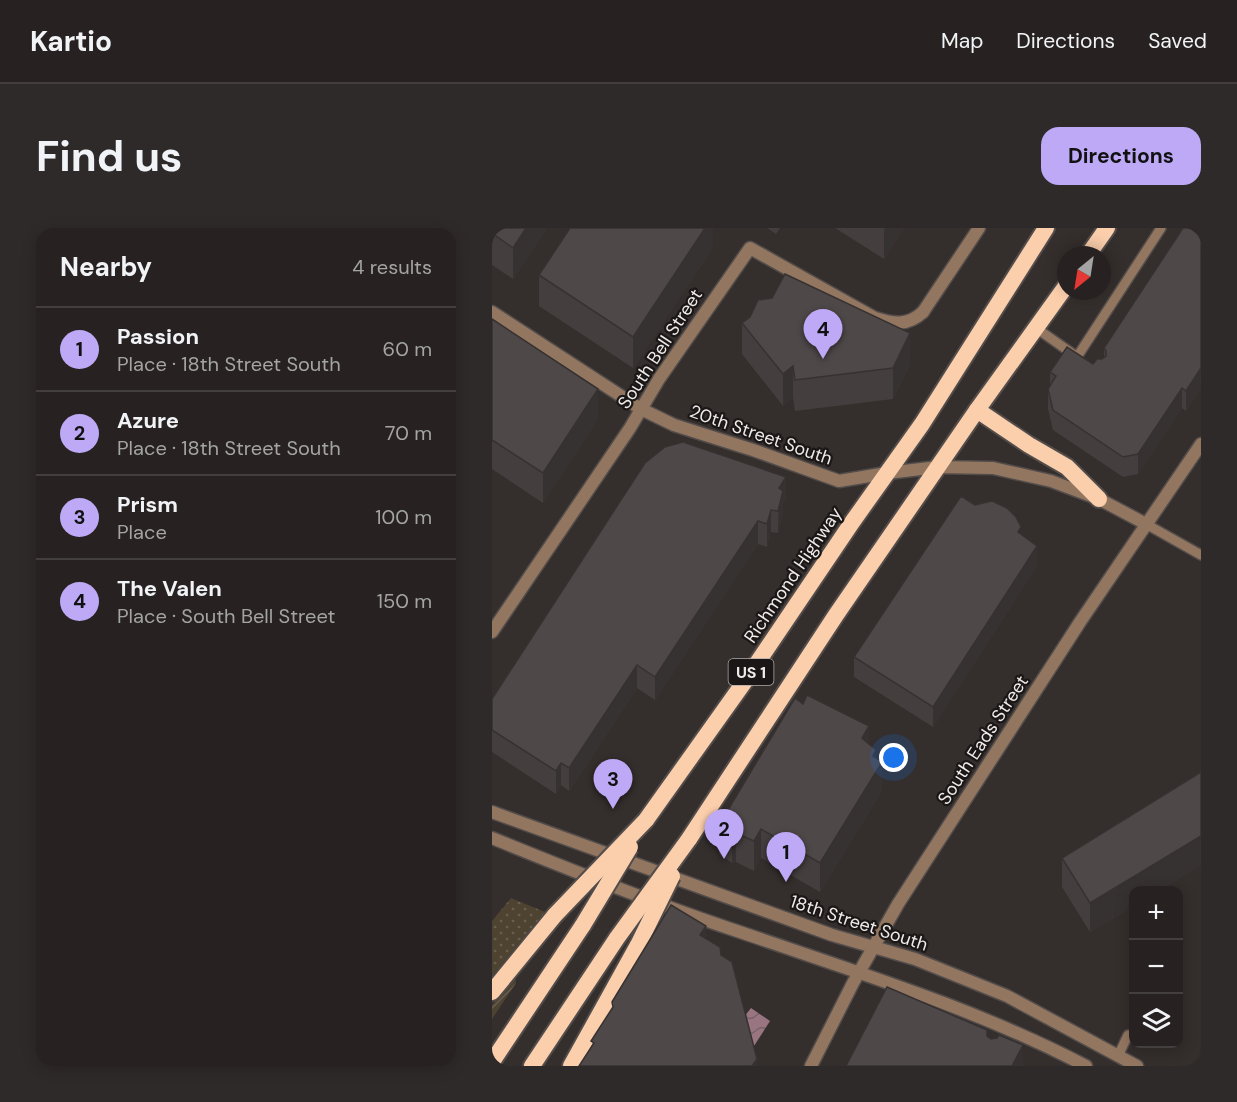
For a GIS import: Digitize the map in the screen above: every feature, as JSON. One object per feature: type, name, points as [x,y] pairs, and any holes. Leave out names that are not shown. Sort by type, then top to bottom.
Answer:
[{"type":"highway","name":"Richmond Highway","points":[[492,1062],[583,925],[646,820],[745,681],[939,398],[1046,228]]},
{"type":"highway","points":[[1094,246],[1107,228]]},
{"type":"highway","name":"US 1","points":[[532,1066],[617,938],[689,839],[836,615],[1057,298]]},
{"type":"highway","points":[[977,410],[1067,468],[1099,499]]},
{"type":"highway","points":[[492,992],[555,915],[646,820]]},
{"type":"highway","points":[[571,1066],[638,945],[689,839]]},
{"type":"street","name":"South Bell Street","points":[[492,632],[659,379],[750,248],[875,318],[907,323],[915,320],[923,312],[979,228]]},
{"type":"street","name":"20th Street South","points":[[492,312],[641,409],[685,429],[753,450],[839,481],[938,467],[997,468],[1051,481],[1099,499],[1146,524]]},
{"type":"street","name":"South Eads Street","points":[[812,1066],[872,947],[1080,622],[1201,444]]},
{"type":"street","name":"18th Street South","points":[[492,812],[832,935],[915,959],[1007,996],[1137,1066]]},
{"type":"street","points":[[492,838],[687,914],[900,986],[1006,1034],[1086,1066]]},
{"type":"lane","points":[[1036,327],[1081,359],[1161,228]]},
{"type":"lane","points":[[1146,524],[1201,555]]},
{"type":"lane","points":[[1118,1056],[1128,1035]]},
{"type":"shaded area","points":[[511,898],[545,912],[492,976],[492,921]]},
{"type":"shaded area","points":[[515,977],[516,983],[492,1019],[492,1005]]},
{"type":"water","points":[[751,1008],[770,1021],[754,1046],[748,1048],[740,1022]]},
{"type":"building","points":[[492,228],[526,228],[513,248],[492,233]]},
{"type":"building","points":[[570,228],[705,228],[633,337],[539,275]]},
{"type":"building","points":[[1183,228],[1201,228],[1201,368],[1186,391],[1182,388],[1138,454],[1123,457],[1053,410],[1048,389],[1056,376],[1050,372],[1067,347],[1093,364],[1097,359],[1106,356],[1104,348]]},
{"type":"building","points":[[785,274],[910,333],[893,368],[795,380],[793,366],[783,374],[742,323],[750,317],[758,300],[772,298]]},
{"type":"building","points":[[492,319],[598,389],[543,473],[492,440]]},
{"type":"building","points":[[683,442],[786,477],[779,488],[783,491],[778,511],[771,510],[767,524],[758,521],[655,677],[637,665],[569,768],[561,763],[556,771],[492,730],[492,699],[645,463],[665,447]]},
{"type":"building","points":[[961,496],[975,505],[992,501],[1007,508],[1016,517],[1021,527],[1018,532],[1037,546],[933,707],[854,657]]},
{"type":"building","points":[[807,695],[869,726],[862,738],[876,750],[873,756],[882,762],[820,863],[761,829],[754,841],[736,833],[732,834],[719,825],[795,698],[803,704]]},
{"type":"building","points":[[1201,772],[1201,836],[1090,903],[1062,858]]},
{"type":"building","points":[[671,905],[706,926],[700,935],[720,947],[721,955],[732,962],[757,1059],[752,1066],[579,1066],[594,1043],[591,1041],[613,1007],[612,1002]]},
{"type":"building","points":[[887,987],[987,1030],[987,1036],[991,1039],[999,1035],[1023,1045],[1012,1066],[846,1066]]},
{"type":"place","name":"The Valen","points":[[823,359]]},
{"type":"place","name":"Prism","points":[[613,809]]},
{"type":"place","name":"Azure","points":[[724,859]]},
{"type":"place","name":"Passion","points":[[786,882]]}]
